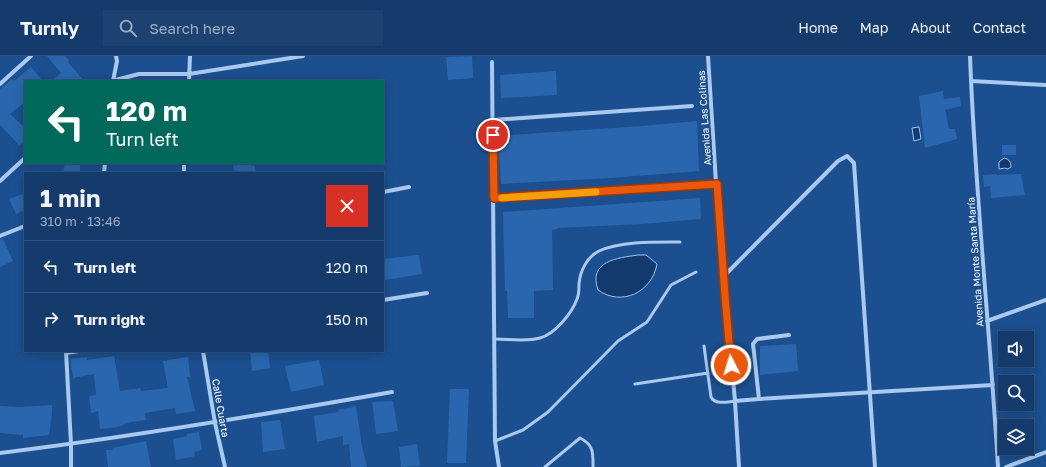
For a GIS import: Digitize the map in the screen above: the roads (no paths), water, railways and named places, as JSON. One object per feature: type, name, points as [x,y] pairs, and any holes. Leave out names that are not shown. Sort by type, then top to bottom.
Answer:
[{"type":"street","points":[[0,84],[31,56]]},
{"type":"street","points":[[113,80],[117,61],[116,56]]},
{"type":"street","points":[[189,80],[190,56]]},
{"type":"street","points":[[117,80],[139,74],[189,74],[303,56]]},
{"type":"street","name":"Avenida Las Colinas","points":[[708,56],[723,277],[735,401],[738,467]]},
{"type":"street","name":"Avenida Monte Santa María","points":[[970,56],[998,467]]},
{"type":"street","points":[[492,62],[495,441],[498,467]]},
{"type":"street","points":[[971,81],[1046,85]]},
{"type":"street","points":[[493,120],[692,106]]},
{"type":"street","points":[[723,277],[838,161],[847,156],[854,162],[875,467]]},
{"type":"street","points":[[0,181],[24,159]]},
{"type":"street","points":[[494,198],[717,184]]},
{"type":"street","points":[[384,192],[409,187]]},
{"type":"street","points":[[0,236],[24,226]]},
{"type":"street","points":[[384,300],[427,293]]},
{"type":"street","points":[[987,321],[1046,300]]},
{"type":"street","points":[[759,399],[753,344],[757,339],[789,335]]},
{"type":"street","points":[[66,352],[71,467]]},
{"type":"street","name":"Calle Cuarta","points":[[204,352],[215,423],[225,467]]},
{"type":"street","points":[[735,401],[993,386]]},
{"type":"street","points":[[0,453],[215,423],[392,392]]},
{"type":"street","points":[[1006,467],[1046,452]]},
{"type":"lane","points":[[494,339],[540,338],[549,334],[558,327],[578,299],[579,281],[583,268],[590,258],[598,252],[640,242],[680,242]]},
{"type":"lane","points":[[495,441],[523,430],[548,412],[618,341],[647,322],[671,285],[696,272]]},
{"type":"lane","points":[[704,346],[712,400],[716,402],[735,401]]},
{"type":"lane","points":[[635,384],[708,373]]},
{"type":"lane","points":[[545,467],[580,438],[587,442],[593,450],[593,467]]},
{"type":"water","points":[[919,127],[921,139],[914,141],[912,128]]},
{"type":"water","points":[[1004,158],[1009,161],[1011,167],[1008,169],[999,169],[999,162]]},
{"type":"water","points":[[646,255],[657,264],[654,274],[642,289],[635,294],[626,297],[607,295],[598,290],[596,280],[597,273],[601,267],[613,260]]}]
